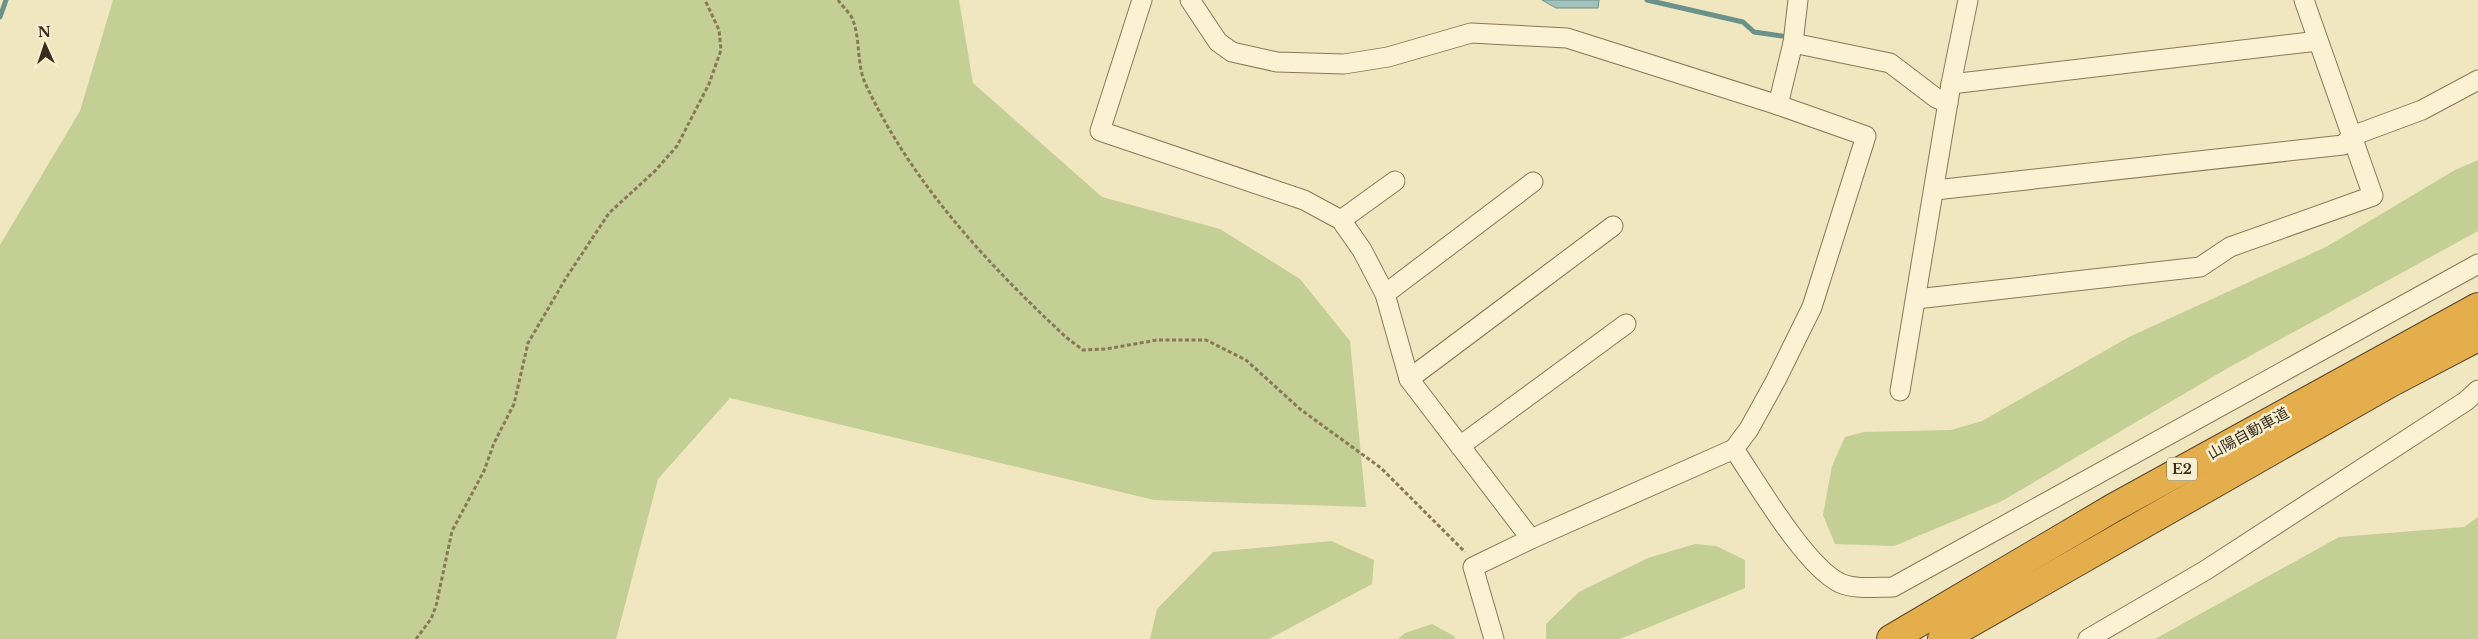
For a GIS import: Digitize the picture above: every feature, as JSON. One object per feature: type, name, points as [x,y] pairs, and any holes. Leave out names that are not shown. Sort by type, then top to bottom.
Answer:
[{"type":"highway","name":"山陽自動車道","points":[[1891,639],[2113,508],[2478,307]]},
{"type":"highway","name":"山陽自動車道","points":[[1942,639],[2390,383],[2478,336]]},
{"type":"street","points":[[1142,0],[1100,131],[1304,200],[1341,220],[1362,250],[1385,294],[1410,379],[1531,539]]},
{"type":"street","points":[[1190,0],[1218,42],[1232,52],[1277,62],[1344,64],[1388,57],[1471,33],[1567,38],[1778,105],[1866,136],[1812,307],[1749,430],[1734,449],[1472,567],[1494,639]]},
{"type":"street","points":[[1778,105],[1793,43],[1798,0]]},
{"type":"street","points":[[1900,391],[1948,103],[1968,0]]},
{"type":"street","points":[[1916,300],[2200,267],[2230,247],[2373,196],[2304,0]]},
{"type":"street","points":[[1952,84],[2318,41]]},
{"type":"street","points":[[1793,43],[1890,63],[1936,98],[1948,103]]},
{"type":"street","points":[[1935,190],[2344,145],[2352,136],[2422,110],[2478,80]]},
{"type":"street","points":[[1341,220],[1394,181]]},
{"type":"street","points":[[1385,294],[1533,182]]},
{"type":"street","points":[[1410,379],[1613,226]]},
{"type":"street","points":[[1734,449],[1816,566],[1841,583],[1863,588],[1893,587],[2478,264]]},
{"type":"street","points":[[1460,446],[1626,324]]},
{"type":"street","points":[[2088,639],[2206,570],[2466,402],[2478,390]]},
{"type":"path","points":[[416,639],[431,620],[436,606],[452,530],[484,470],[494,443],[514,404],[528,344],[566,278],[610,213],[677,146],[709,84],[721,50],[719,30],[705,0]]},
{"type":"path","points":[[838,0],[852,18],[865,83],[892,134],[922,178],[968,238],[1067,338],[1083,350],[1106,349],[1157,340],[1206,340],[1246,360],[1300,409],[1381,468],[1465,551],[1472,567]]},
{"type":"green space","points":[[113,0],[959,0],[973,83],[1102,197],[1220,229],[1300,279],[1350,341],[1366,507],[1154,500],[730,398],[658,479],[616,639],[0,639],[0,245],[80,111]]},
{"type":"green space","points":[[2478,160],[2478,231],[2228,368],[2002,501],[1894,546],[1835,544],[1823,515],[1832,466],[1845,437],[1864,432],[1951,430],[1982,421],[2129,337],[2326,247],[2455,170]]},
{"type":"green space","points":[[2478,517],[2478,639],[2155,639],[2339,537],[2464,527]]},
{"type":"green space","points":[[1331,541],[1374,560],[1372,584],[1269,639],[1150,639],[1157,609],[1213,552]]},
{"type":"green space","points":[[1695,544],[1716,546],[1745,560],[1745,588],[1620,639],[1546,639],[1546,624],[1579,592],[1648,558]]},
{"type":"green space","points":[[1432,624],[1456,639],[1398,639],[1405,633]]},
{"type":"water","points":[[1542,0],[1599,0],[1598,8],[1556,8]]},
{"type":"waterway","points":[[0,17],[6,0]]},
{"type":"waterway","points":[[1647,0],[1743,22],[1754,32],[1782,36]]}]
